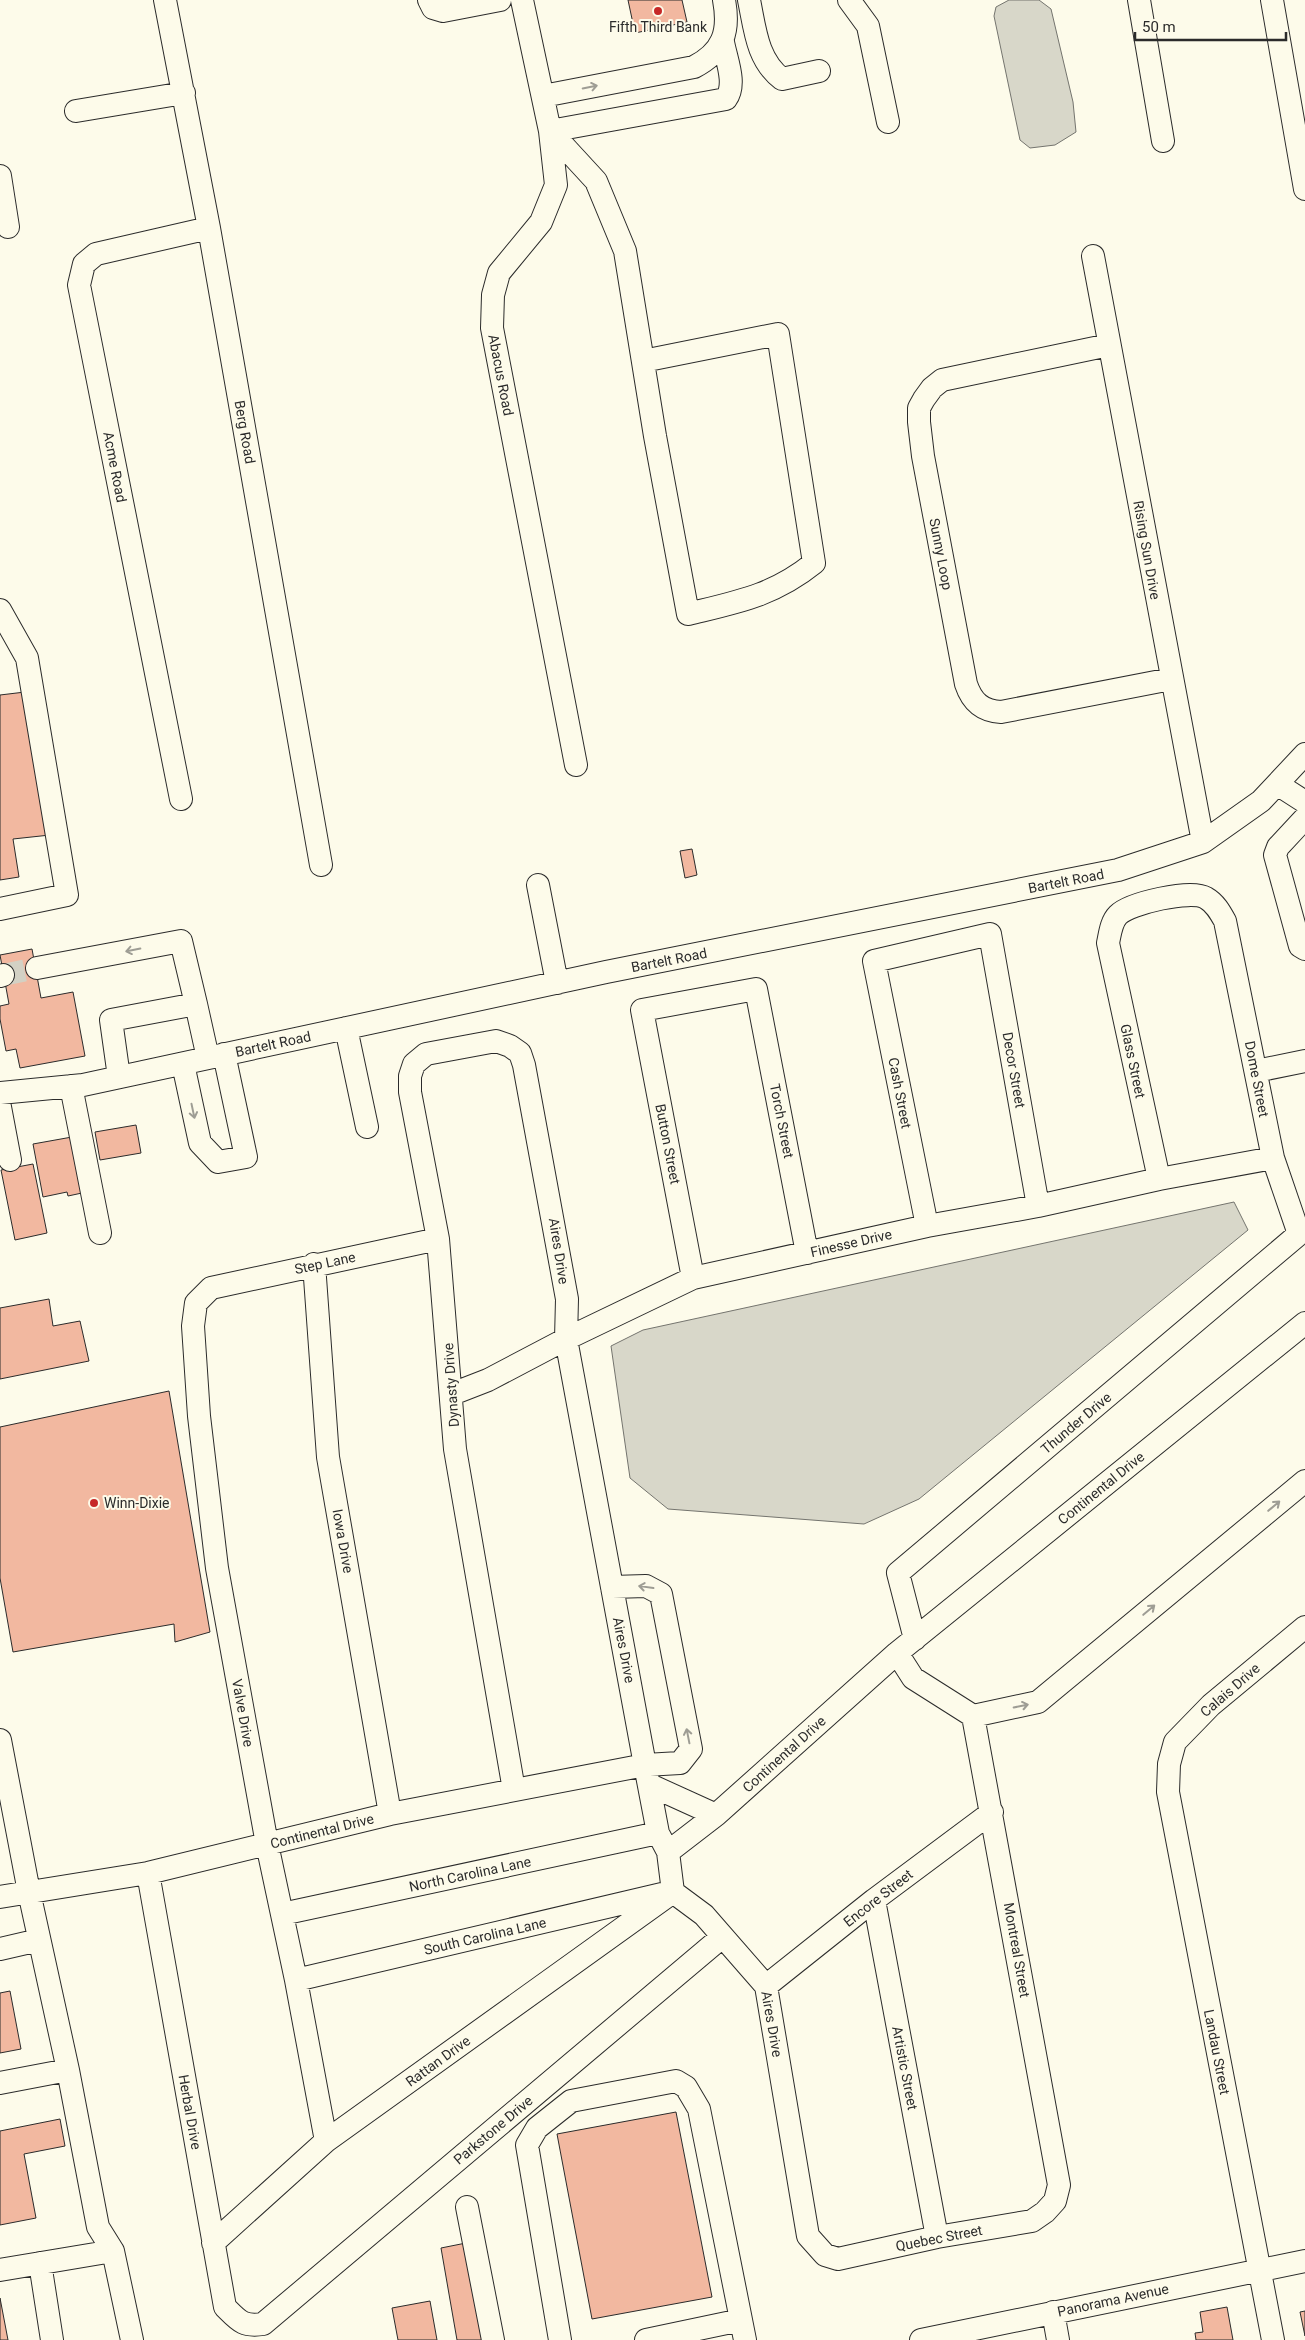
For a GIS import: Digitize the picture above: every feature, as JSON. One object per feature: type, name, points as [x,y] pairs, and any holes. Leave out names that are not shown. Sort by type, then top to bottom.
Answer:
[{"type":"street","name":"Berg Road","points":[[165,0],[209,228],[321,865]]},
{"type":"street","points":[[428,0],[433,8],[443,11],[500,0]]},
{"type":"street","name":"Abacus Road","points":[[522,0],[550,131],[556,185],[541,222],[499,273],[493,295],[492,328],[576,765]]},
{"type":"street","points":[[550,131],[726,99],[731,92],[731,82],[723,42],[724,0]]},
{"type":"street","points":[[749,0],[762,55],[774,73],[782,79],[819,71]]},
{"type":"street","points":[[849,0],[868,26],[888,122]]},
{"type":"street","points":[[1139,0],[1163,141]]},
{"type":"street","points":[[1272,0],[1305,189]]},
{"type":"street","points":[[542,96],[694,67],[709,59],[723,42]]},
{"type":"street","points":[[76,111],[184,93]]},
{"type":"street","points":[[550,131],[596,181],[625,251],[643,361],[688,614],[756,597],[793,580],[814,563],[778,334],[643,361]]},
{"type":"street","points":[[0,176],[8,227]]},
{"type":"street","name":"Acme Road","points":[[181,799],[79,285],[84,264],[96,254],[209,228]]},
{"type":"street","name":"Rising Sun Drive","points":[[1093,256],[1203,842]]},
{"type":"street","name":"Sunny Loop","points":[[1110,345],[942,380],[932,388],[919,408],[918,422],[925,466],[966,684],[970,696],[977,704],[988,711],[1001,712],[1171,679]]},
{"type":"street","points":[[0,610],[27,658],[67,895],[0,909]]},
{"type":"street","name":"Bartelt Road","points":[[0,1094],[71,1086],[119,1077],[557,983],[1118,870],[1203,842],[1261,801],[1305,754]]},
{"type":"street","points":[[1277,784],[1305,802]]},
{"type":"street","points":[[1305,818],[1278,847],[1275,855],[1300,946],[1305,949]]},
{"type":"street","points":[[538,885],[557,983]]},
{"type":"street","name":"Glass Street","points":[[1159,1179],[1108,944],[1117,916],[1130,906],[1186,895],[1205,897],[1216,907],[1225,921]]},
{"type":"street","name":"Dome Street","points":[[1225,921],[1273,1158],[1302,1231]]},
{"type":"street","name":"Cash Street","points":[[927,1226],[874,961],[990,934]]},
{"type":"street","name":"Decor Street","points":[[990,934],[1038,1206]]},
{"type":"street","points":[[37,968],[181,941],[196,1004],[216,1056],[246,1157],[218,1162],[200,1143],[183,1064]]},
{"type":"street","name":"Button Street","points":[[694,1278],[642,1010],[756,989]]},
{"type":"street","name":"Torch Street","points":[[756,989],[807,1253]]},
{"type":"street","points":[[119,1077],[111,1020],[196,1004]]},
{"type":"street","points":[[346,1028],[367,1127]]},
{"type":"street","name":"Dynasty Drive","points":[[496,1041],[426,1054],[414,1064],[410,1076],[410,1092],[438,1239],[456,1449],[514,1790]]},
{"type":"street","name":"Aires Drive","points":[[496,1041],[510,1046],[520,1053],[524,1065],[567,1299],[566,1339],[648,1775],[673,1892],[704,1915],[766,1986],[808,2236]]},
{"type":"street","points":[[1256,1071],[1305,1061]]},
{"type":"street","points":[[71,1086],[100,1234]]},
{"type":"street","points":[[0,1107],[10,1160]]},
{"type":"street","name":"Finesse Drive","points":[[452,1394],[488,1380],[566,1339],[694,1278],[927,1226],[1038,1206],[1159,1179],[1273,1158]]},
{"type":"street","name":"Thunder Drive","points":[[915,1639],[898,1573],[1302,1231]]},
{"type":"street","name":"Step Lane","points":[[212,1288],[314,1264],[438,1239]]},
{"type":"street","name":"Iowa Drive","points":[[314,1264],[328,1457],[390,1814]]},
{"type":"street","name":"Valve Drive","points":[[212,1288],[196,1303],[193,1326],[199,1416],[217,1568],[267,1844],[296,1980],[326,2141]]},
{"type":"street","name":"Continental Drive","points":[[663,1843],[716,1815],[897,1653],[1305,1323]]},
{"type":"street","points":[[897,1653],[913,1678],[973,1716],[1038,1702],[1305,1481]]},
{"type":"street","name":"Continental Drive","points":[[0,1897],[148,1872],[390,1814],[514,1790],[648,1775],[680,1763],[691,1749],[662,1594],[646,1586],[612,1587]]},
{"type":"street","name":"Calais Drive","points":[[1169,1764],[1175,1742],[1211,1705],[1305,1627]]},
{"type":"street","name":"Montreal Street","points":[[973,1716],[1059,2185]]},
{"type":"street","points":[[0,1740],[29,1892],[68,2070],[98,2227],[113,2251],[132,2340]]},
{"type":"street","name":"Landau Street","points":[[1169,1764],[1168,1792],[1258,2270],[1273,2340]]},
{"type":"street","points":[[648,1775],[716,1815]]},
{"type":"street","name":"Encore Street","points":[[766,1986],[874,1900],[992,1812]]},
{"type":"street","name":"North Carolina Lane","points":[[282,1914],[663,1843]]},
{"type":"street","name":"Herbal Drive","points":[[148,1872],[225,2307],[242,2324],[253,2326],[263,2324]]},
{"type":"street","name":"South Carolina Lane","points":[[296,1980],[673,1892]]},
{"type":"street","name":"Rattan Drive","points":[[213,2242],[326,2141],[673,1892]]},
{"type":"street","name":"Artistic Street","points":[[874,1900],[937,2237]]},
{"type":"street","name":"Parkstone Drive","points":[[263,2324],[722,1937]]},
{"type":"street","points":[[0,1949],[39,1940]]},
{"type":"street","points":[[0,2083],[68,2070]]},
{"type":"street","points":[[560,2340],[527,2145],[537,2128],[571,2101],[676,2081],[686,2087],[699,2109],[743,2330],[646,2340]]},
{"type":"street","name":"Quebec Street","points":[[808,2236],[825,2255],[838,2258],[937,2237],[1032,2222],[1046,2212],[1055,2201],[1059,2185]]},
{"type":"street","points":[[467,2207],[493,2340]]},
{"type":"street","points":[[0,2270],[113,2251]]},
{"type":"street","name":"Panorama Avenue","points":[[921,2340],[1305,2261]]},
{"type":"street","points":[[40,2263],[52,2340]]},
{"type":"street","points":[[1053,2312],[1058,2340]]},
{"type":"shaded area","points":[[1009,0],[1039,0],[1051,9],[1073,102],[1076,132],[1055,145],[1030,148],[1020,140],[994,16],[996,7]]},
{"type":"shaded area","points":[[1234,1202],[1248,1230],[919,1499],[864,1524],[668,1509],[630,1478],[611,1346],[643,1330]]},
{"type":"building","name":"Fifth Third Bank","points":[[628,0],[682,0],[687,22],[635,33]]},
{"type":"building","points":[[25,692],[50,835],[13,839],[19,877],[0,880],[0,695]]},
{"type":"building","points":[[692,849],[697,875],[685,878],[680,851]]},
{"type":"building","points":[[32,949],[41,998],[73,992],[85,1056],[20,1068],[16,1049],[6,1051],[0,1019],[0,1006],[9,1004],[0,955]]},
{"type":"building","points":[[136,1125],[141,1153],[100,1160],[95,1132]]},
{"type":"building","points":[[72,1137],[82,1193],[68,1196],[67,1192],[43,1197],[33,1144]]},
{"type":"building","points":[[33,1164],[47,1233],[15,1240],[1,1170]]},
{"type":"building","points":[[49,1299],[53,1326],[80,1321],[89,1361],[0,1379],[0,1308]]},
{"type":"building","name":"Winn-Dixie","points":[[169,1391],[210,1632],[175,1642],[174,1624],[13,1652],[0,1578],[0,1427]]},
{"type":"building","points":[[10,1991],[21,2049],[0,2053],[0,1993]]},
{"type":"building","points":[[676,2112],[712,2297],[592,2319],[557,2134]]},
{"type":"building","points":[[60,2119],[65,2146],[24,2154],[36,2218],[0,2225],[0,2131]]},
{"type":"building","points":[[466,2243],[483,2340],[457,2340],[441,2248]]},
{"type":"building","points":[[0,2298],[8,2340],[0,2340]]},
{"type":"building","points":[[430,2301],[437,2340],[398,2340],[392,2308]]},
{"type":"building","points":[[1227,2307],[1233,2340],[1196,2340],[1195,2333],[1203,2332],[1200,2312]]},
{"type":"building","points":[[1305,2311],[1305,2336],[1300,2312]]},
{"type":"tunnel","points":[[3,975],[37,968]]},
{"type":"place","name":"Fifth Third Bank","points":[[658,11]]},
{"type":"place","name":"Winn-Dixie","points":[[94,1503]]}]
